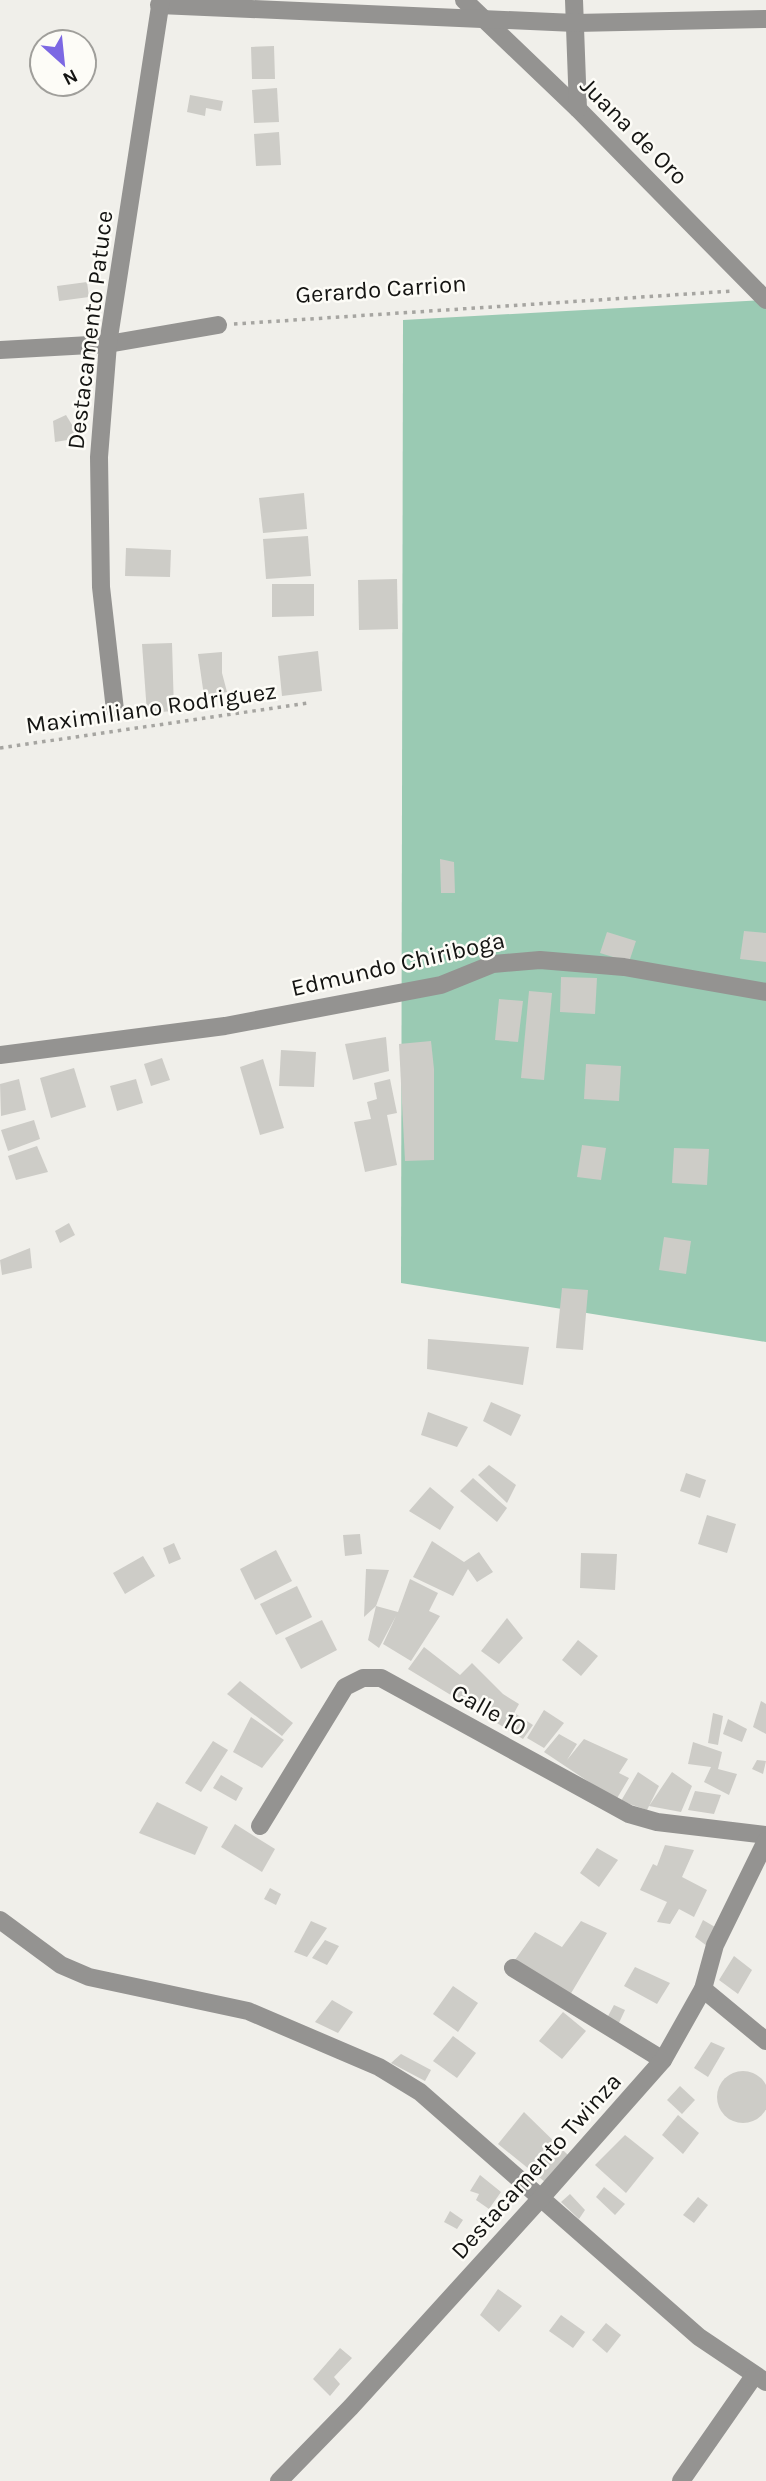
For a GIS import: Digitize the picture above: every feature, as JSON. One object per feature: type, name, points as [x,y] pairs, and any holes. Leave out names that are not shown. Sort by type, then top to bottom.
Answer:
[{"type":"street","name":"Juana de Oro","points":[[464,0],[578,108],[763,293]]},
{"type":"street","points":[[574,0],[578,108]]},
{"type":"street","points":[[160,3],[575,23],[766,19]]},
{"type":"street","name":"Destacamento Patuce","points":[[115,710],[102,587],[99,457],[108,344],[160,3]]},
{"type":"street","points":[[0,350],[108,344],[218,325]]},
{"type":"street","name":"Edmundo Chiriboga","points":[[0,1055],[225,1026],[442,985],[493,964],[540,960],[624,967],[766,992]]},
{"type":"street","name":"Calle 10","points":[[260,1826],[345,1687],[363,1678],[381,1678],[629,1814],[657,1822],[766,1835]]},
{"type":"street","name":"Destacamento Twinza","points":[[279,2481],[541,2199],[663,2060],[703,1989],[715,1945],[766,1841]]},
{"type":"street","points":[[0,1920],[61,1965],[89,1977],[248,2011],[379,2067],[420,2092],[699,2337],[760,2379],[681,2481]]},
{"type":"street","points":[[513,1968],[663,2060]]},
{"type":"street","points":[[703,1989],[766,2041]]},
{"type":"path","name":"Gerardo Carrion","points":[[218,325],[763,293]]},
{"type":"path","name":"Maximiliano Rodriguez","points":[[0,748],[308,703]]},
{"type":"green space","points":[[766,300],[766,1342],[401,1283],[403,320]]},
{"type":"building","points":[[274,46],[275,79],[252,79],[251,47]]},
{"type":"building","points":[[277,88],[279,122],[254,123],[252,90]]},
{"type":"building","points":[[190,95],[223,101],[221,111],[206,108],[205,116],[187,112]]},
{"type":"building","points":[[279,132],[281,165],[256,166],[254,134]]},
{"type":"building","points":[[87,282],[89,297],[59,301],[57,286]]},
{"type":"building","points":[[66,415],[80,438],[55,442],[53,421]]},
{"type":"building","points":[[304,493],[307,529],[263,533],[259,498]]},
{"type":"building","points":[[308,536],[311,576],[266,579],[263,539]]},
{"type":"building","points":[[126,548],[171,550],[170,577],[125,576]]},
{"type":"building","points":[[397,579],[398,629],[359,630],[358,580]]},
{"type":"building","points":[[272,584],[314,584],[314,616],[272,617]]},
{"type":"building","points":[[172,643],[174,711],[147,713],[142,644]]},
{"type":"building","points":[[318,651],[322,691],[282,696],[278,656]]},
{"type":"building","points":[[222,652],[222,673],[227,692],[204,696],[198,654]]},
{"type":"building","points":[[440,859],[454,862],[455,893],[441,893]]},
{"type":"building","points":[[744,931],[766,933],[766,962],[740,959]]},
{"type":"building","points":[[607,932],[636,941],[629,962],[600,953]]},
{"type":"building","points":[[561,977],[597,978],[595,1014],[560,1012]]},
{"type":"building","points":[[529,991],[552,993],[544,1080],[521,1078]]},
{"type":"building","points":[[499,999],[523,1001],[518,1042],[495,1040]]},
{"type":"building","points":[[386,1037],[389,1071],[353,1080],[345,1044]]},
{"type":"building","points":[[431,1041],[434,1069],[434,1160],[405,1161],[399,1044]]},
{"type":"building","points":[[281,1050],[316,1052],[314,1087],[279,1086]]},
{"type":"building","points":[[162,1058],[170,1080],[151,1086],[144,1064]]},
{"type":"building","points":[[263,1059],[284,1128],[260,1135],[240,1067]]},
{"type":"building","points":[[586,1064],[621,1066],[619,1101],[584,1099]]},
{"type":"building","points":[[74,1068],[86,1107],[51,1118],[40,1078]]},
{"type":"building","points":[[19,1079],[26,1110],[1,1116],[0,1084]]},
{"type":"building","points":[[136,1079],[143,1103],[117,1111],[110,1086]]},
{"type":"building","points":[[390,1079],[397,1113],[387,1115],[397,1165],[365,1172],[354,1122],[371,1119],[367,1102],[377,1099],[374,1083]]},
{"type":"building","points":[[34,1120],[40,1139],[8,1151],[1,1130]]},
{"type":"building","points":[[582,1145],[606,1148],[601,1180],[577,1177]]},
{"type":"building","points":[[37,1146],[48,1172],[16,1180],[8,1156]]},
{"type":"building","points":[[674,1148],[709,1149],[707,1185],[672,1183]]},
{"type":"building","points":[[69,1223],[75,1235],[60,1243],[55,1231]]},
{"type":"building","points":[[664,1237],[691,1241],[686,1274],[659,1270]]},
{"type":"building","points":[[30,1248],[32,1268],[2,1275],[0,1260]]},
{"type":"building","points":[[562,1288],[588,1290],[583,1350],[556,1348]]},
{"type":"building","points":[[428,1339],[529,1347],[523,1385],[427,1369]]},
{"type":"building","points":[[491,1402],[521,1415],[511,1436],[483,1421]]},
{"type":"building","points":[[428,1412],[468,1427],[457,1447],[421,1435]]},
{"type":"building","points":[[489,1465],[516,1485],[507,1503],[478,1475]]},
{"type":"building","points":[[686,1473],[706,1480],[700,1498],[680,1491]]},
{"type":"building","points":[[473,1478],[507,1508],[497,1522],[460,1491]]},
{"type":"building","points":[[430,1487],[454,1507],[440,1530],[409,1511]]},
{"type":"building","points":[[707,1515],[736,1524],[727,1553],[698,1544]]},
{"type":"building","points":[[360,1534],[362,1554],[345,1556],[343,1535]]},
{"type":"building","points":[[432,1541],[464,1562],[479,1552],[493,1572],[477,1582],[468,1569],[453,1596],[413,1577]]},
{"type":"building","points":[[174,1543],[181,1559],[169,1564],[163,1548]]},
{"type":"building","points":[[276,1550],[292,1581],[255,1600],[240,1569]]},
{"type":"building","points":[[581,1553],[617,1554],[615,1590],[580,1588]]},
{"type":"building","points":[[143,1556],[155,1576],[125,1594],[113,1573]]},
{"type":"building","points":[[366,1569],[389,1570],[376,1606],[364,1617]]},
{"type":"building","points":[[410,1579],[438,1593],[429,1611],[440,1616],[411,1661],[383,1644],[396,1616],[379,1648],[368,1640],[376,1606],[398,1612]]},
{"type":"building","points":[[297,1586],[312,1617],[276,1635],[260,1604]]},
{"type":"building","points":[[507,1618],[523,1638],[499,1664],[481,1651]]},
{"type":"building","points":[[322,1620],[337,1650],[301,1669],[285,1638]]},
{"type":"building","points":[[578,1640],[598,1656],[581,1676],[562,1660]]},
{"type":"building","points":[[424,1647],[460,1675],[472,1663],[503,1694],[519,1704],[508,1724],[516,1714],[533,1725],[523,1739],[408,1669]]},
{"type":"building","points":[[240,1681],[293,1723],[282,1736],[227,1694]]},
{"type":"building","points":[[761,1701],[766,1704],[766,1734],[753,1727]]},
{"type":"building","points":[[544,1710],[564,1723],[544,1748],[527,1738]]},
{"type":"building","points":[[713,1713],[723,1716],[718,1745],[708,1743]]},
{"type":"building","points":[[251,1717],[284,1740],[262,1768],[233,1752]]},
{"type":"building","points":[[728,1719],[747,1729],[742,1742],[723,1734]]},
{"type":"building","points":[[559,1734],[577,1744],[567,1760],[584,1739],[628,1759],[619,1773],[629,1778],[616,1800],[544,1752]]},
{"type":"building","points":[[213,1741],[228,1750],[201,1792],[185,1783]]},
{"type":"building","points":[[693,1742],[722,1752],[718,1769],[737,1774],[729,1795],[704,1782],[711,1767],[688,1764]]},
{"type":"building","points":[[757,1760],[766,1761],[763,1774],[752,1769]]},
{"type":"building","points":[[638,1772],[659,1786],[647,1810],[621,1801]]},
{"type":"building","points":[[672,1772],[692,1786],[681,1812],[649,1806]]},
{"type":"building","points":[[221,1775],[243,1788],[236,1801],[213,1788]]},
{"type":"building","points":[[695,1791],[721,1795],[714,1814],[688,1810]]},
{"type":"building","points":[[157,1802],[208,1827],[195,1855],[139,1833]]},
{"type":"building","points":[[235,1824],[275,1849],[262,1872],[221,1847]]},
{"type":"building","points":[[665,1845],[694,1850],[682,1877],[707,1890],[694,1917],[679,1909],[670,1924],[657,1922],[667,1902],[640,1890],[653,1864],[657,1866]]},
{"type":"building","points":[[597,1848],[618,1860],[599,1887],[580,1873]]},
{"type":"building","points":[[270,1888],[281,1894],[276,1905],[264,1899]]},
{"type":"building","points":[[703,1920],[715,1927],[707,1946],[695,1937]]},
{"type":"building","points":[[311,1921],[327,1928],[307,1957],[294,1952]]},
{"type":"building","points":[[581,1921],[607,1933],[570,1995],[515,1960],[535,1932],[562,1947]]},
{"type":"building","points":[[325,1940],[339,1946],[327,1965],[312,1958]]},
{"type":"building","points":[[734,1956],[752,1970],[738,1994],[719,1980]]},
{"type":"building","points":[[635,1967],[670,1983],[657,2004],[624,1986]]},
{"type":"building","points":[[453,1986],[478,2003],[458,2032],[433,2014]]},
{"type":"building","points":[[332,2000],[353,2012],[338,2033],[315,2022]]},
{"type":"building","points":[[614,2005],[625,2010],[618,2025],[607,2018]]},
{"type":"building","points":[[563,2012],[586,2031],[562,2059],[539,2041]]},
{"type":"building","points":[[453,2036],[476,2053],[457,2078],[433,2061]]},
{"type":"building","points":[[711,2042],[725,2048],[708,2077],[694,2068]]},
{"type":"building","points":[[401,2054],[431,2070],[425,2081],[391,2063]]},
{"type":"building","points":[[743,2071],[753,2073],[761,2079],[767,2087],[767,2107],[761,2115],[753,2121],[743,2123],[733,2121],[725,2115],[719,2107],[717,2097],[719,2087],[725,2079],[733,2073]]},
{"type":"building","points":[[680,2086],[695,2100],[682,2114],[667,2100]]},
{"type":"building","points":[[524,2112],[568,2155],[545,2182],[498,2144]]},
{"type":"building","points":[[678,2115],[699,2133],[683,2154],[662,2135]]},
{"type":"building","points":[[625,2135],[654,2158],[626,2193],[595,2165]]},
{"type":"building","points":[[480,2175],[501,2192],[489,2209],[476,2200],[479,2194],[470,2191]]},
{"type":"building","points":[[604,2187],[625,2204],[615,2215],[596,2197]]},
{"type":"building","points":[[570,2194],[585,2210],[579,2219],[561,2202]]},
{"type":"building","points":[[698,2197],[708,2205],[694,2223],[683,2215]]},
{"type":"building","points":[[450,2211],[463,2220],[457,2229],[444,2222]]},
{"type":"building","points":[[498,2289],[522,2306],[499,2332],[480,2315]]},
{"type":"building","points":[[561,2315],[585,2332],[573,2348],[549,2331]]},
{"type":"building","points":[[606,2323],[621,2335],[607,2353],[592,2340]]},
{"type":"building","points":[[340,2348],[352,2358],[334,2377],[340,2384],[330,2396],[313,2379]]}]
